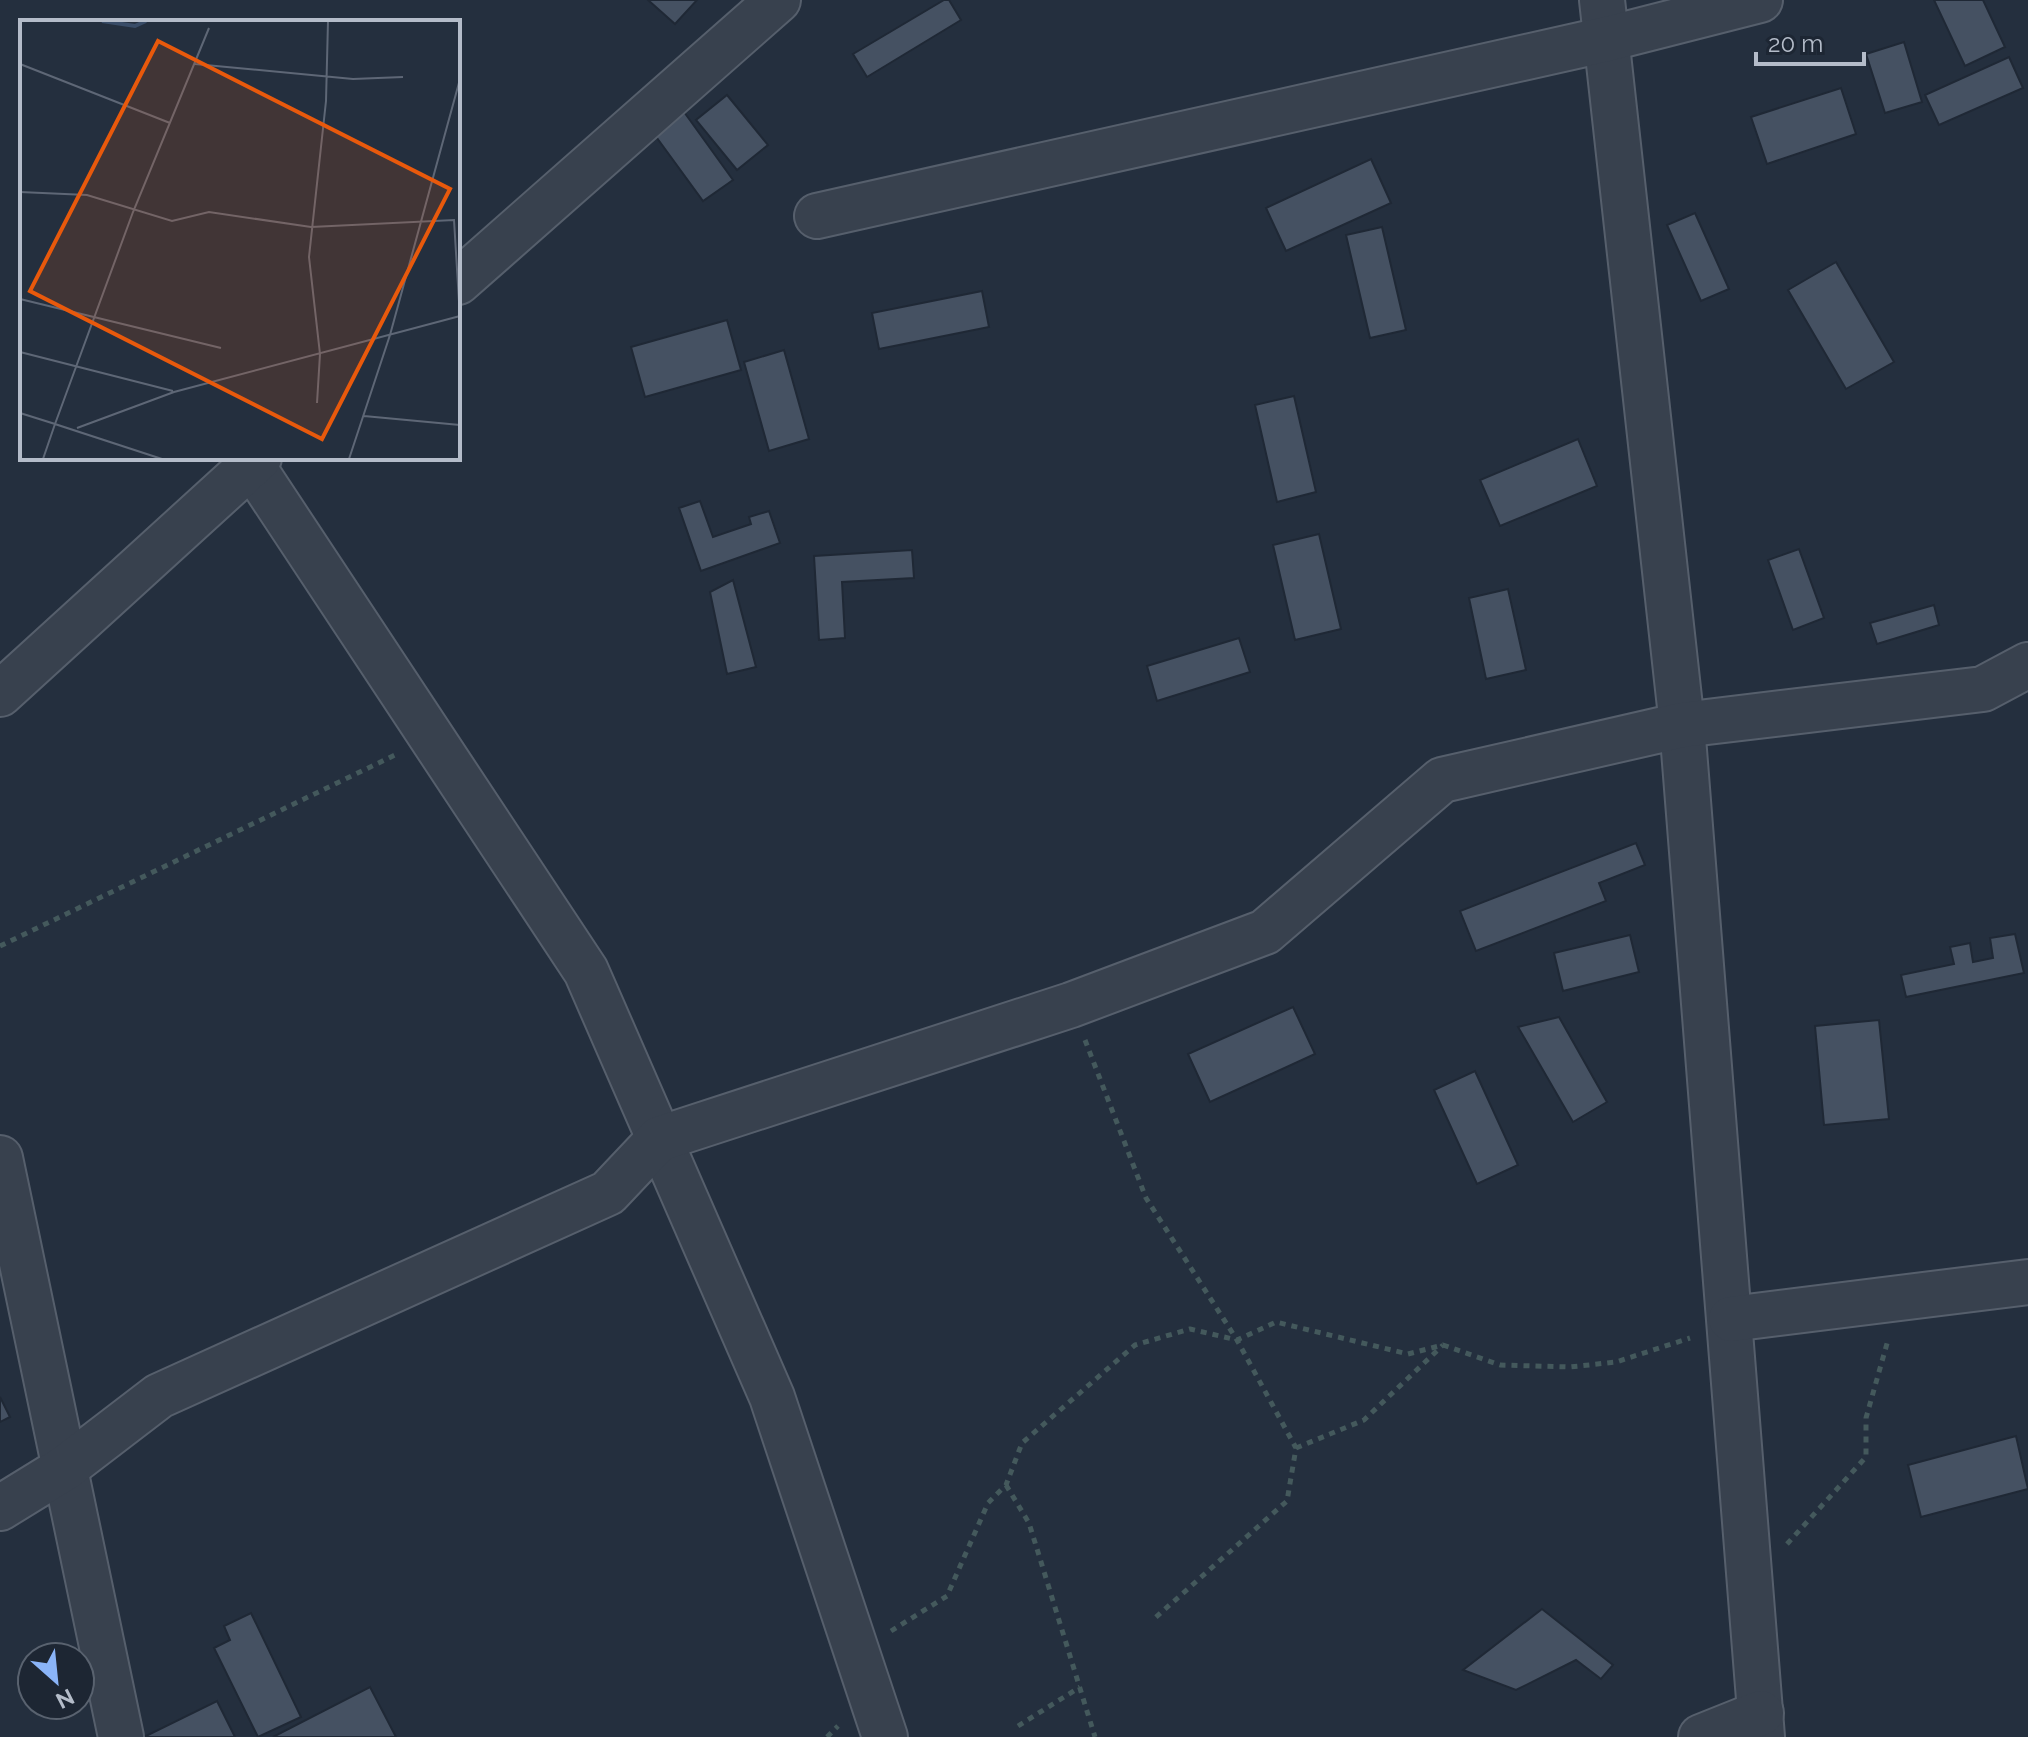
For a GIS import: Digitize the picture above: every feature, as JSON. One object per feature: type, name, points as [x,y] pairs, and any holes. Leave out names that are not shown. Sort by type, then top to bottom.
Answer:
[{"type":"street","points":[[460,280],[778,0]]},
{"type":"street","points":[[817,216],[1605,20],[1760,0]]},
{"type":"street","points":[[1605,20],[1682,725],[1762,1725],[1701,1737]]},
{"type":"street","points":[[0,694],[252,461],[428,735],[586,971],[772,1397],[885,1737]]},
{"type":"street","points":[[0,1508],[65,1468],[159,1396],[608,1193],[659,1139],[1071,1005],[1265,932],[1442,780],[1682,725],[1983,689],[2028,665]]},
{"type":"street","points":[[0,1158],[121,1737]]},
{"type":"street","points":[[1731,1319],[2028,1282]]},
{"type":"path","points":[[0,946],[395,755],[428,735]]},
{"type":"path","points":[[1071,1005],[1146,1198],[1237,1340],[1296,1448],[1287,1501],[1155,1618]]},
{"type":"path","points":[[857,1653],[947,1596],[988,1503],[1006,1485],[1022,1443],[1135,1345],[1190,1329],[1237,1340],[1276,1322],[1408,1354],[1443,1345],[1500,1365],[1570,1367],[1616,1362],[1706,1332],[1731,1319]]},
{"type":"path","points":[[1751,1594],[1763,1571],[1866,1457],[1866,1418],[1889,1337]]},
{"type":"path","points":[[1296,1448],[1364,1420],[1386,1403],[1443,1345]]},
{"type":"path","points":[[1006,1485],[1029,1523],[1095,1737]]},
{"type":"path","points":[[1018,1726],[1080,1687]]},
{"type":"building","points":[[648,0],[697,0],[675,24]]},
{"type":"building","points":[[944,0],[949,0],[961,20],[867,77],[853,54]]},
{"type":"building","points":[[1934,0],[1983,0],[2005,47],[1965,66]]},
{"type":"building","points":[[1904,42],[1922,102],[1885,113],[1866,54]]},
{"type":"building","points":[[2009,57],[2023,88],[1939,125],[1925,95]]},
{"type":"building","points":[[1841,88],[1856,134],[1767,164],[1751,117]]},
{"type":"building","points":[[727,95],[768,145],[737,170],[696,120]]},
{"type":"building","points":[[679,105],[733,180],[703,201],[649,127]]},
{"type":"building","points":[[1371,159],[1391,203],[1286,251],[1266,208]]},
{"type":"building","points":[[1695,213],[1729,289],[1701,301],[1667,225]]},
{"type":"building","points":[[1382,227],[1406,330],[1370,338],[1346,235]]},
{"type":"building","points":[[1836,262],[1894,362],[1846,389],[1788,290]]},
{"type":"building","points":[[982,291],[989,327],[879,349],[872,313]]},
{"type":"building","points":[[727,320],[741,370],[645,397],[631,347]]},
{"type":"building","points":[[784,350],[809,439],[769,451],[744,362]]},
{"type":"building","points":[[1294,396],[1316,492],[1277,502],[1255,405]]},
{"type":"building","points":[[1578,439],[1597,486],[1500,526],[1480,480]]},
{"type":"building","points":[[700,501],[713,537],[751,524],[749,517],[769,511],[780,543],[701,571],[679,508]]},
{"type":"building","points":[[1319,534],[1341,629],[1295,640],[1273,545]]},
{"type":"building","points":[[1799,549],[1824,618],[1793,630],[1768,560]]},
{"type":"building","points":[[912,550],[914,578],[842,582],[845,638],[819,640],[814,556]]},
{"type":"building","points":[[733,580],[756,667],[727,674],[710,592]]},
{"type":"building","points":[[1508,589],[1526,670],[1486,679],[1469,598]]},
{"type":"building","points":[[1934,605],[1939,625],[1877,644],[1870,623]]},
{"type":"building","points":[[1239,638],[1250,672],[1157,701],[1147,666]]},
{"type":"building","points":[[1636,843],[1645,865],[1599,883],[1606,901],[1476,951],[1460,911]]},
{"type":"building","points":[[2015,934],[2024,973],[1906,997],[1901,975],[1954,964],[1950,947],[1970,943],[1973,962],[1993,958],[1990,938]]},
{"type":"building","points":[[1630,935],[1639,972],[1563,991],[1554,953]]},
{"type":"building","points":[[1293,1007],[1315,1054],[1210,1102],[1188,1054]]},
{"type":"building","points":[[1559,1017],[1607,1102],[1573,1122],[1518,1027]]},
{"type":"building","points":[[1879,1020],[1889,1119],[1824,1125],[1815,1026]]},
{"type":"building","points":[[1475,1071],[1518,1165],[1477,1184],[1434,1090]]},
{"type":"building","points":[[0,1397],[10,1417],[0,1422]]},
{"type":"building","points":[[2016,1436],[2028,1489],[1921,1517],[1908,1465]]},
{"type":"building","points":[[1542,1609],[1613,1665],[1601,1679],[1576,1660],[1516,1690],[1463,1670]]},
{"type":"building","points":[[251,1613],[301,1717],[258,1737],[214,1648],[230,1640],[224,1626]]},
{"type":"building","points":[[370,1687],[396,1737],[273,1737]]},
{"type":"building","points":[[217,1701],[235,1737],[144,1737]]}]
